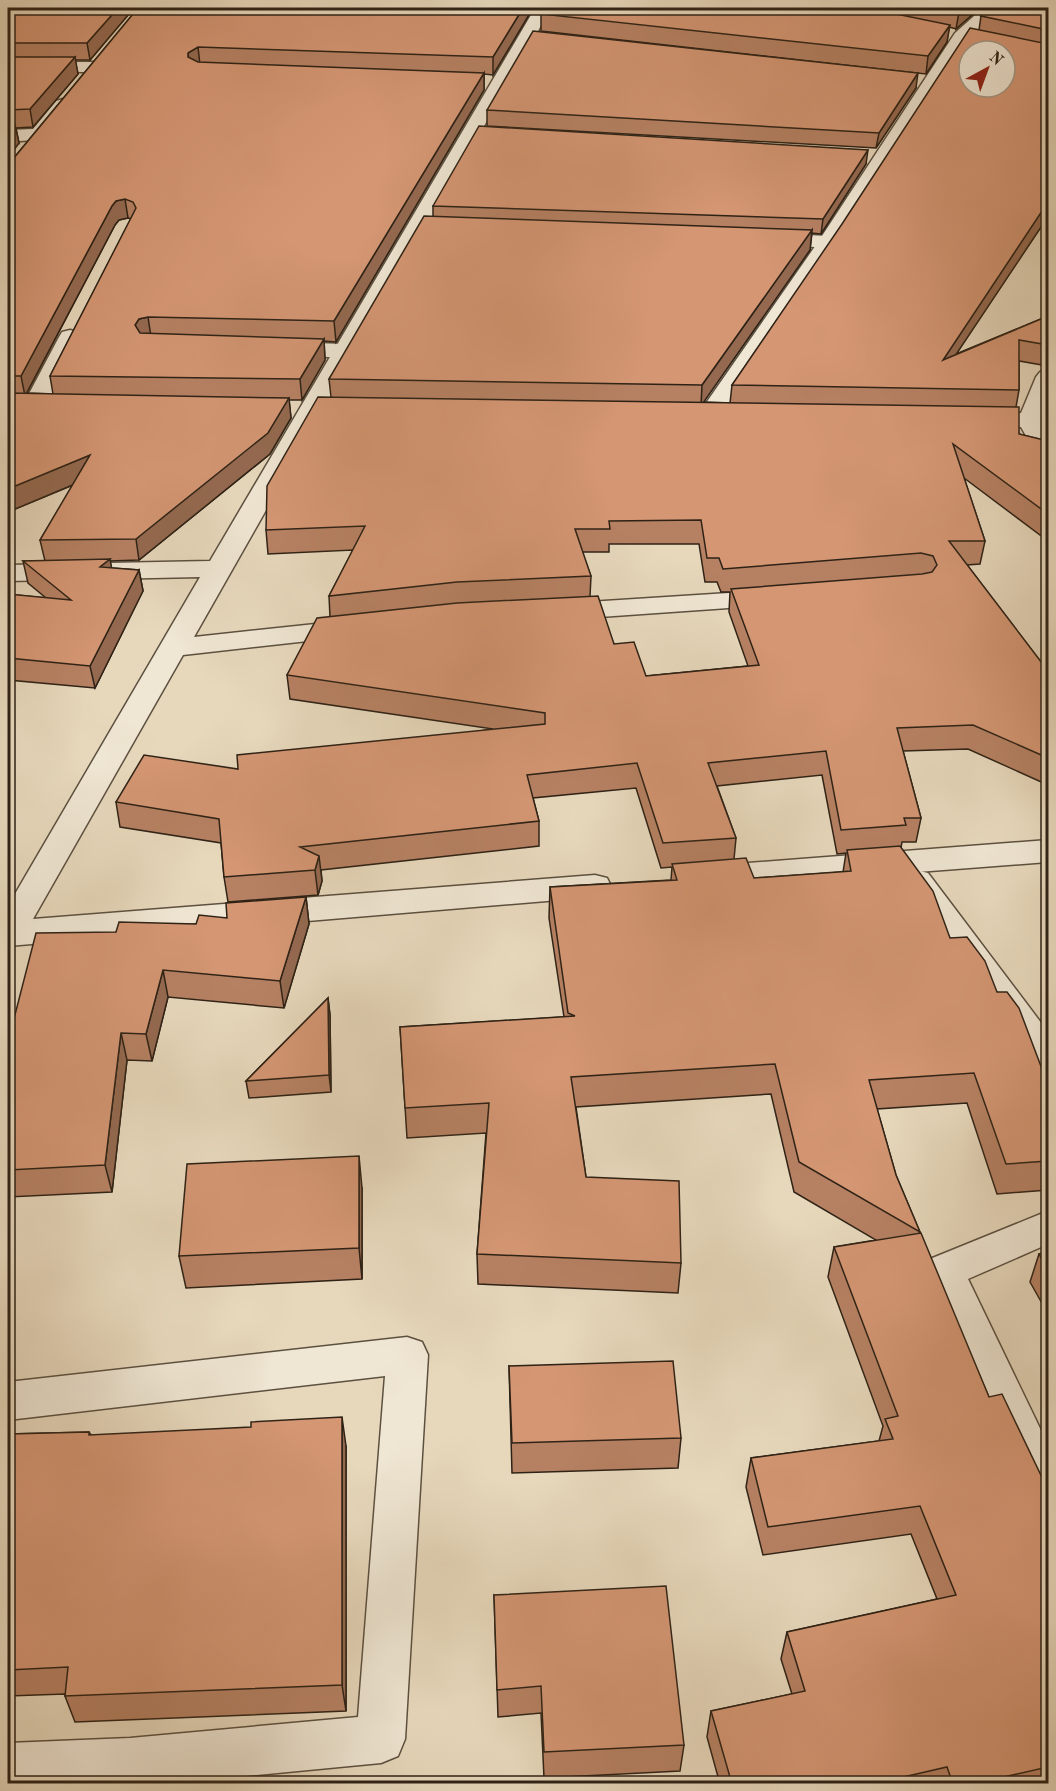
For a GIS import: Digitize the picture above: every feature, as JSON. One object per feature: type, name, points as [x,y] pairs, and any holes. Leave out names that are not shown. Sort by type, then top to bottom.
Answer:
[{"type":"street","points":[[8,933],[309,411],[345,351],[427,228],[482,134],[487,82],[538,38],[543,8]]},
{"type":"street","points":[[709,416],[828,242],[881,157],[961,37],[992,8]]},
{"type":"street","points":[[938,32],[972,39]]},
{"type":"street","points":[[23,154],[108,50]]},
{"type":"street","points":[[8,67],[94,67]]},
{"type":"street","points":[[907,79],[931,82]]},
{"type":"street","points":[[8,135],[39,135]]},
{"type":"street","points":[[858,155],[881,157]]},
{"type":"street","points":[[746,239],[828,242]]},
{"type":"street","points":[[8,405],[47,405],[79,321]]},
{"type":"street","points":[[254,348],[345,351]]},
{"type":"street","points":[[1048,377],[1030,420],[1039,438],[1048,442]]},
{"type":"street","points":[[947,419],[1030,420]]},
{"type":"street","points":[[8,573],[218,569]]},
{"type":"street","points":[[528,613],[679,606],[798,597]]},
{"type":"street","points":[[173,648],[374,626]]},
{"type":"street","points":[[676,880],[1048,851]]},
{"type":"street","points":[[903,862],[1048,1058]]},
{"type":"street","points":[[8,933],[629,884]]},
{"type":"street","points":[[1048,1227],[944,1271],[1048,1490]]},
{"type":"street","points":[[8,1401],[407,1355],[381,1739],[130,1762],[8,1768]]},
{"type":"building","points":[[8,8],[118,8],[87,43],[8,43]]},
{"type":"building","points":[[138,8],[523,8],[493,57],[198,47],[188,53],[188,57],[198,62],[484,73],[334,321],[148,317],[139,319],[135,325],[140,333],[324,339],[300,379],[50,376],[136,208],[133,202],[125,199],[116,201],[112,206],[21,376],[8,376],[8,161],[13,159]]},
{"type":"building","points":[[545,8],[867,8],[950,25],[928,56],[541,14]]},
{"type":"building","points":[[938,8],[964,8],[959,12]]},
{"type":"building","points":[[990,8],[1048,8],[1048,30],[981,16]]},
{"type":"building","points":[[970,28],[1048,44],[1048,202],[943,360],[1048,316],[1048,345],[1019,340],[1019,390],[732,385],[842,224],[957,48],[957,99],[1017,99],[1017,39],[963,39]]},
{"type":"building","points":[[533,31],[918,73],[879,133],[487,110]]},
{"type":"building","points":[[8,57],[75,57],[30,109],[8,110]]},
{"type":"building","points":[[8,125],[15,125],[8,135]]},
{"type":"building","points":[[479,126],[868,150],[823,219],[433,206]]},
{"type":"building","points":[[424,216],[812,230],[702,385],[329,379]]},
{"type":"building","points":[[8,393],[289,398],[268,433],[136,539],[40,540],[90,455],[8,489]]},
{"type":"building","points":[[318,397],[1019,407],[1019,434],[1048,441],[1048,514],[953,444],[985,541],[949,541],[1048,671],[1048,758],[973,725],[897,728],[921,818],[904,818],[906,825],[841,830],[826,751],[708,763],[736,838],[663,843],[637,763],[527,775],[539,821],[300,847],[319,856],[315,870],[224,877],[219,819],[116,802],[144,755],[238,769],[237,755],[545,724],[545,713],[287,675],[317,618],[457,603],[598,596],[614,644],[634,642],[646,676],[759,665],[731,589],[922,574],[932,572],[937,565],[933,556],[921,553],[723,569],[719,558],[707,558],[701,520],[609,521],[610,529],[575,529],[591,576],[457,582],[329,596],[365,526],[266,530],[267,486]]},
{"type":"building","points":[[110,559],[100,567],[139,570],[90,666],[8,658],[8,594],[71,600],[23,561]]},
{"type":"building","points":[[900,846],[933,891],[950,938],[967,937],[985,961],[997,992],[1007,992],[1019,1008],[1048,1085],[1048,1161],[1006,1164],[974,1073],[869,1080],[896,1175],[920,1232],[799,1162],[775,1064],[571,1077],[586,1177],[679,1181],[681,1263],[477,1254],[489,1103],[405,1108],[400,1027],[575,1016],[568,1013],[550,887],[677,880],[672,864],[746,858],[754,878],[851,871],[847,850]]},
{"type":"building","points":[[306,897],[280,981],[163,970],[146,1034],[121,1033],[105,1165],[8,1170],[8,1042],[36,933],[116,932],[119,922],[196,924],[199,915],[227,918],[226,903]]},
{"type":"building","points":[[328,998],[329,1075],[246,1081]]},
{"type":"building","points":[[359,1156],[359,1248],[179,1256],[187,1164]]},
{"type":"building","points":[[921,1233],[989,1397],[1002,1394],[1048,1490],[1048,1767],[972,1784],[953,1784],[947,1767],[873,1784],[732,1784],[711,1711],[805,1691],[787,1632],[956,1595],[920,1506],[768,1527],[751,1458],[893,1439],[885,1419],[898,1416],[834,1247]]},
{"type":"building","points":[[1048,1252],[1048,1270],[1039,1254]]},
{"type":"building","points":[[673,1361],[681,1438],[512,1443],[509,1366]]},
{"type":"building","points":[[342,1417],[342,1685],[65,1696],[68,1667],[8,1670],[8,1434],[89,1432],[89,1435],[251,1427],[251,1422]]},
{"type":"building","points":[[666,1586],[684,1745],[544,1752],[541,1686],[497,1690],[494,1595]]}]
